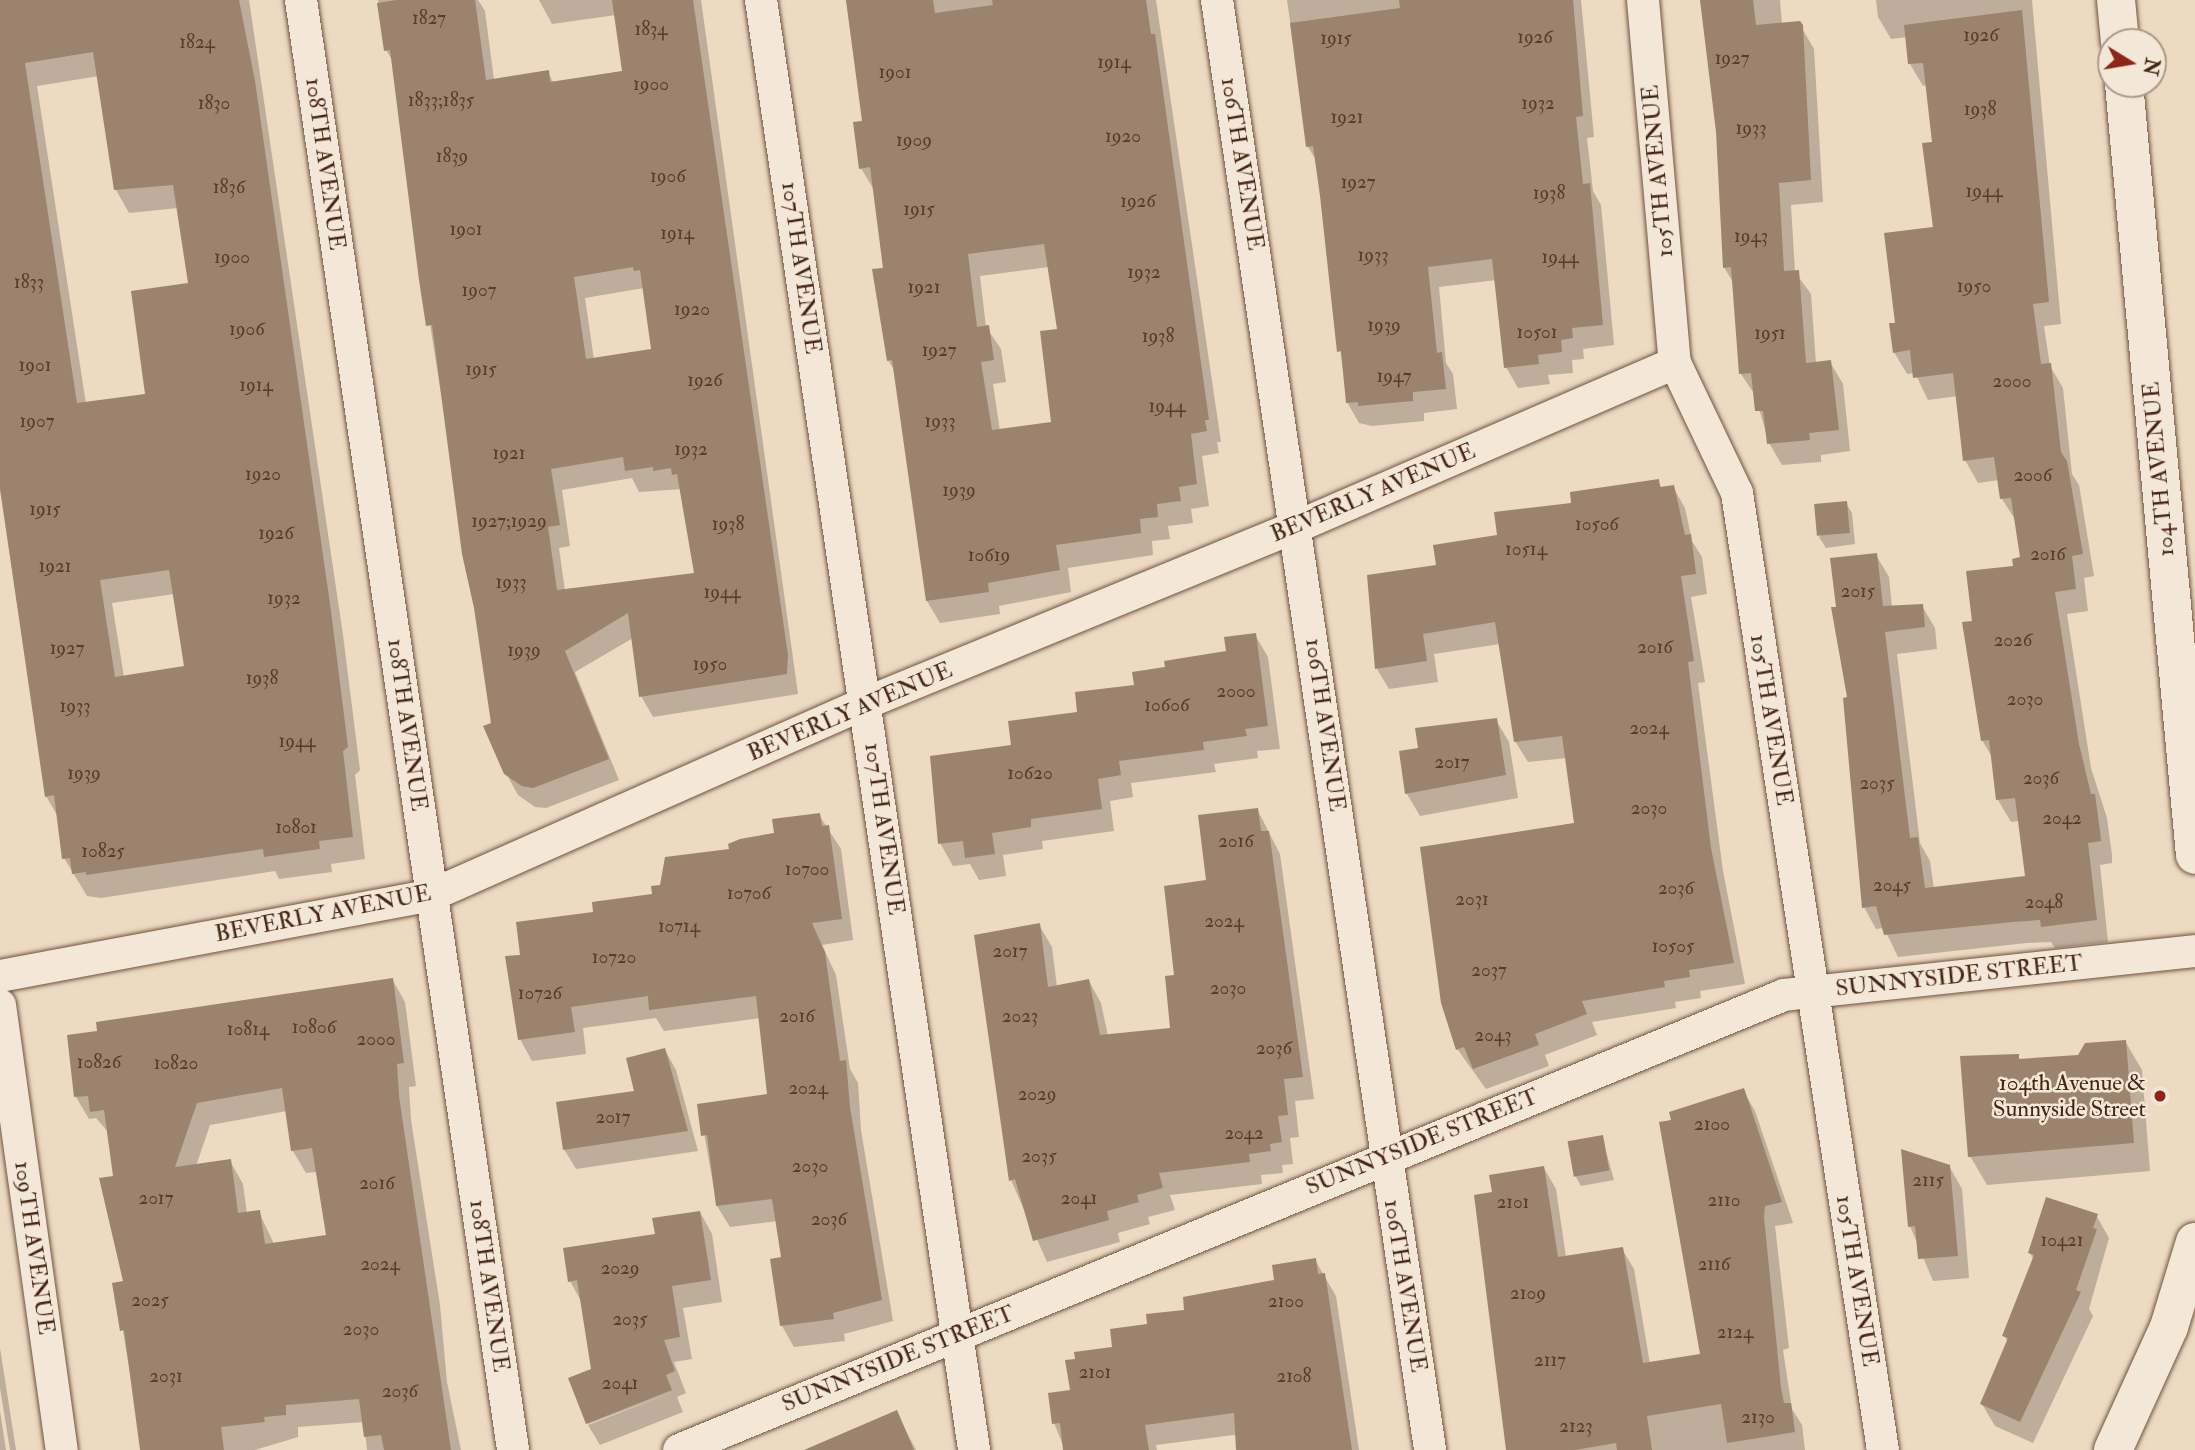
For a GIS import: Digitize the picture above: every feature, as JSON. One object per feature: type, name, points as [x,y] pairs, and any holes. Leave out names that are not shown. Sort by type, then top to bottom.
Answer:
[{"type":"street","name":"108TH AVENUE","points":[[300,0],[513,1450]]},
{"type":"street","name":"107TH AVENUE","points":[[761,0],[974,1450]]},
{"type":"street","name":"106TH AVENUE","points":[[1217,0],[1430,1450]]},
{"type":"street","name":"105TH AVENUE","points":[[1643,0],[1675,363],[1737,493],[1883,1450]]},
{"type":"street","points":[[2116,0],[2119,28]]},
{"type":"street","name":"104TH AVENUE","points":[[2125,98],[2195,855]]},
{"type":"street","name":"BEVERLY AVENUE","points":[[0,976],[432,895],[866,703],[1296,527],[1675,363]]},
{"type":"street","name":"SUNNYSIDE STREET","points":[[679,1450],[1385,1155],[1784,995],[2195,951]]},
{"type":"street","name":"109TH AVENUE","points":[[0,1005],[62,1450]]},
{"type":"street","points":[[2113,1450],[2169,1327],[2195,1242]]},
{"type":"building","points":[[0,0],[239,0],[255,81],[331,611],[348,747],[343,751],[353,837],[319,841],[320,849],[264,857],[263,849],[86,875],[86,872],[72,874],[70,858],[62,859],[54,795],[45,797],[0,488]],"holes":[[[93,52],[114,190],[173,185],[188,283],[131,291],[145,394],[77,403],[25,63]],[[169,570],[184,666],[115,677],[100,580]]]},
{"type":"building","points":[[397,0],[475,0],[486,80],[549,70],[550,82],[622,71],[612,0],[693,0],[788,655],[787,674],[639,697],[628,613],[565,651],[609,759],[533,788],[522,786],[504,774],[483,726],[491,723],[474,608],[462,554],[432,325],[426,326],[419,280],[390,50],[384,51],[377,3]],"holes":[[[633,267],[634,271],[640,270],[651,349],[586,359],[574,277]],[[623,457],[625,471],[653,467],[653,471],[671,468],[672,475],[677,474],[694,573],[557,590],[548,527],[560,525],[551,469]]]},
{"type":"building","points":[[846,0],[933,0],[935,13],[993,5],[992,0],[1146,0],[1151,34],[1155,34],[1209,420],[1205,420],[1207,431],[1191,434],[1197,484],[1179,487],[1181,501],[1157,504],[1158,517],[1140,519],[1141,533],[1056,545],[1060,570],[988,583],[989,592],[926,601],[892,360],[887,361],[872,269],[883,268],[870,167],[859,169],[853,122],[862,121]],"holes":[[[1044,244],[1057,329],[1040,331],[1051,422],[992,430],[981,362],[994,360],[989,325],[977,327],[968,254]]]},
{"type":"building","points":[[1399,0],[1573,0],[1583,116],[1576,117],[1583,184],[1590,183],[1603,325],[1572,328],[1573,338],[1561,340],[1562,352],[1538,355],[1539,364],[1504,368],[1492,259],[1428,267],[1437,353],[1442,352],[1446,389],[1413,392],[1413,401],[1358,406],[1358,402],[1346,403],[1341,351],[1337,352],[1313,146],[1306,147],[1290,23],[1400,8]]},
{"type":"building","points":[[1700,0],[1753,0],[1756,25],[1800,21],[1803,25],[1811,180],[1779,183],[1784,271],[1799,270],[1806,363],[1831,360],[1839,430],[1809,433],[1810,440],[1767,444],[1763,411],[1755,411],[1751,373],[1739,374],[1731,267],[1723,268],[1716,132]]},
{"type":"building","points":[[2022,10],[2049,302],[2033,304],[2041,364],[2051,363],[2061,452],[2067,461],[2083,554],[2072,556],[2076,589],[2055,592],[2079,744],[2091,794],[2095,794],[2100,831],[2101,841],[2088,843],[2097,920],[2041,927],[2040,920],[1884,935],[1876,906],[1862,908],[1843,698],[1847,697],[1831,607],[1836,607],[1830,558],[1877,553],[1883,606],[1923,604],[1925,627],[1885,632],[1910,838],[1918,837],[1925,888],[2025,876],[2015,798],[1996,800],[1989,740],[1981,741],[1962,622],[1972,621],[1966,571],[2013,566],[2012,559],[2020,557],[2011,498],[2000,499],[1994,457],[1963,461],[1953,373],[1913,378],[1910,350],[1893,353],[1889,323],[1895,323],[1884,233],[1933,227],[1922,143],[1932,142],[1923,63],[1908,64],[1904,25]]},
{"type":"building","points":[[1659,479],[1660,487],[1674,485],[1685,535],[1691,534],[1696,574],[1681,576],[1694,661],[1688,662],[1711,848],[1734,963],[1689,970],[1690,977],[1664,981],[1665,987],[1582,1001],[1587,1014],[1535,1034],[1539,1045],[1473,1069],[1464,1047],[1456,1050],[1441,1003],[1420,847],[1574,823],[1562,736],[1514,742],[1495,622],[1423,634],[1427,661],[1375,669],[1367,575],[1436,565],[1433,545],[1497,535],[1494,512],[1571,503],[1570,492]]},
{"type":"building","points":[[1847,501],[1850,533],[1817,536],[1814,504]]},
{"type":"building","points":[[1256,633],[1268,726],[1245,729],[1247,736],[1203,742],[1204,750],[1119,761],[1121,775],[1098,779],[1102,809],[1031,819],[1031,827],[992,833],[995,854],[965,858],[963,841],[938,844],[930,756],[1011,745],[1008,721],[1077,712],[1075,692],[1134,685],[1132,672],[1165,667],[1164,661],[1226,651],[1224,637]]},
{"type":"building","points":[[1497,718],[1506,775],[1405,794],[1399,751],[1418,748],[1415,728]]},
{"type":"building","points":[[1258,808],[1261,831],[1269,831],[1303,1077],[1284,1079],[1288,1115],[1278,1116],[1282,1142],[1270,1144],[1271,1151],[1249,1154],[1250,1162],[1159,1173],[1163,1188],[1137,1195],[1139,1202],[1107,1211],[1109,1220],[1033,1241],[1015,1179],[1009,1181],[974,935],[1040,923],[1048,987],[1089,979],[1100,1035],[1170,1028],[1165,976],[1174,975],[1164,886],[1206,880],[1198,815]]},
{"type":"building","points":[[820,813],[822,826],[829,825],[842,919],[812,923],[825,952],[840,1061],[846,1060],[850,1107],[882,1300],[833,1313],[834,1319],[780,1326],[770,1259],[781,1257],[772,1199],[716,1206],[707,1135],[701,1136],[697,1104],[767,1094],[756,996],[649,1010],[648,996],[571,1007],[575,1032],[518,1040],[505,956],[520,955],[516,922],[593,912],[592,902],[652,894],[651,886],[660,885],[665,857],[729,849],[728,844],[740,839],[774,833],[772,819]]},
{"type":"building","points":[[393,978],[404,1063],[397,1064],[399,1096],[451,1450],[384,1450],[381,1435],[364,1437],[359,1399],[286,1405],[286,1415],[264,1417],[265,1422],[221,1427],[224,1450],[140,1450],[124,1330],[120,1331],[112,1283],[123,1281],[99,1178],[113,1176],[104,1110],[90,1112],[88,1096],[74,1097],[67,1035],[97,1031],[96,1022]],"holes":[[[282,1088],[291,1151],[312,1148],[326,1235],[265,1244],[260,1210],[238,1213],[231,1159],[175,1167],[197,1103]]]},
{"type":"building","points":[[2126,1040],[2134,1143],[1968,1157],[1960,1056],[2019,1054],[2019,1059],[2078,1055],[2085,1043]]},
{"type":"building","points":[[665,1048],[688,1131],[563,1150],[556,1102],[634,1091],[626,1058]]},
{"type":"building","points":[[1744,1088],[1782,1202],[1765,1206],[1764,1217],[1781,1388],[1784,1403],[1791,1403],[1795,1432],[1727,1443],[1721,1404],[1647,1416],[1652,1450],[1617,1450],[1616,1443],[1575,1450],[1506,1450],[1474,1195],[1492,1192],[1489,1175],[1544,1166],[1558,1257],[1623,1247],[1643,1363],[1700,1354],[1659,1122],[1671,1120],[1669,1112]]},
{"type":"building","points":[[1603,1135],[1609,1170],[1574,1177],[1568,1141]]},
{"type":"building","points":[[1901,1149],[1950,1165],[1958,1256],[1918,1259],[1915,1226],[1908,1227]]},
{"type":"building","points":[[2046,1197],[2098,1214],[2093,1228],[2097,1229],[2076,1290],[2081,1292],[2020,1422],[1980,1404],[2008,1338],[2002,1336],[2034,1255],[2028,1253]]},
{"type":"building","points":[[700,1211],[711,1280],[672,1286],[680,1337],[664,1340],[675,1371],[666,1375],[672,1390],[586,1424],[568,1378],[591,1369],[577,1280],[568,1282],[563,1248],[655,1234],[652,1218]]},
{"type":"building","points":[[1316,1258],[1318,1274],[1325,1273],[1352,1450],[1236,1450],[1234,1413],[1145,1425],[1149,1450],[1063,1450],[1060,1423],[1052,1424],[1048,1393],[1070,1390],[1065,1360],[1075,1359],[1074,1352],[1112,1347],[1110,1329],[1147,1324],[1146,1314],[1184,1310],[1183,1297],[1274,1280],[1272,1265]]},
{"type":"building","points":[[897,1410],[914,1450],[804,1450]]},
{"type":"place","name":"104th Avenue & Sunnyside Street","points":[[2160,1096]]}]
